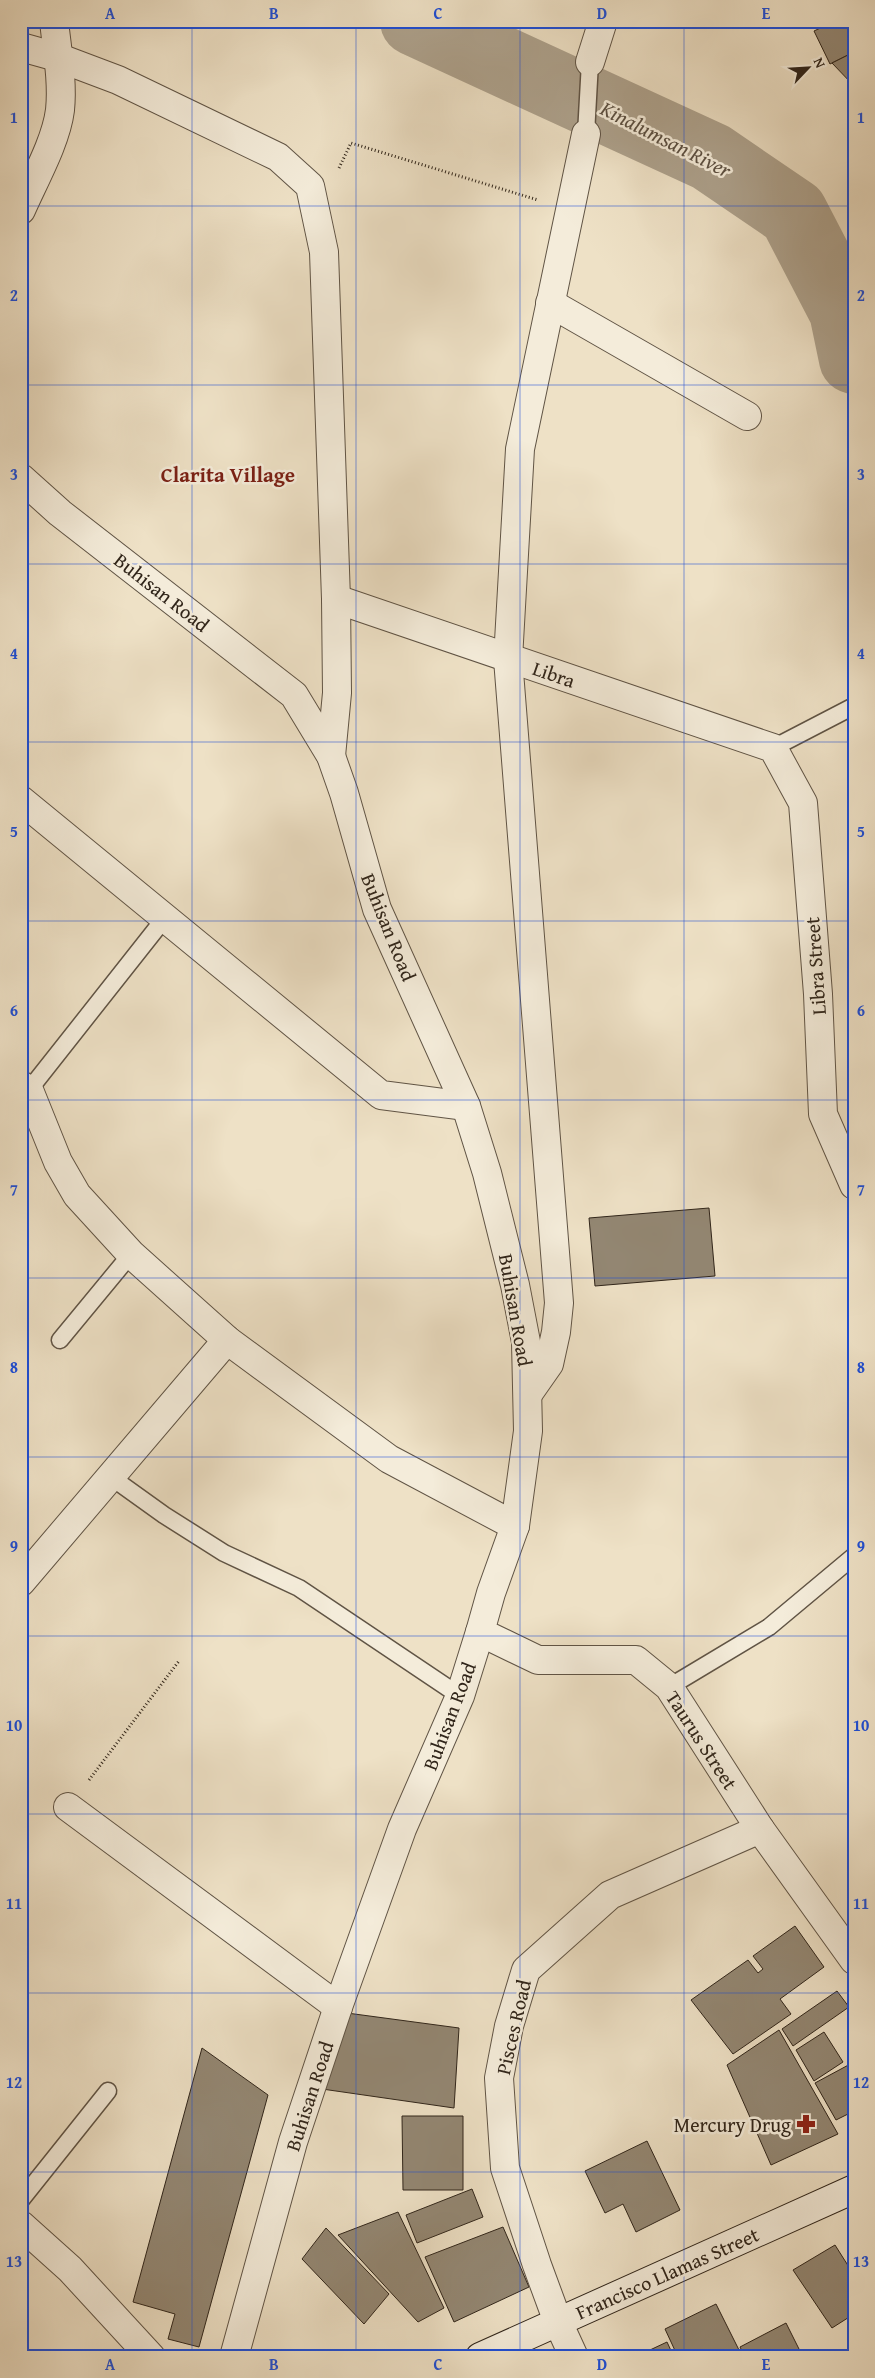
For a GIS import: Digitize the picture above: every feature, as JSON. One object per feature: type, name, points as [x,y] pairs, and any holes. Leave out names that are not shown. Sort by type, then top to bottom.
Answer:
[{"type":"street","points":[[21,210],[51,140],[60,111],[54,21]]},
{"type":"street","points":[[590,62],[603,21]]},
{"type":"street","points":[[21,46],[57,57],[118,80],[278,157],[310,186],[324,252],[336,599],[337,693],[331,756]]},
{"type":"street","points":[[528,1394],[548,1364],[556,1332],[559,1303],[508,659],[520,449],[586,134]]},
{"type":"street","points":[[550,303],[747,416]]},
{"type":"street","name":"Buhisan Road","points":[[21,478],[60,513],[294,695],[331,756],[344,793],[377,910],[466,1106],[486,1173],[515,1285],[526,1342],[528,1432],[515,1526],[491,1593],[460,1696],[402,1829],[338,2007],[293,2142],[234,2357]]},
{"type":"street","name":"Libra","points":[[336,599],[773,748]]},
{"type":"street","name":"Libra Street","points":[[773,748],[803,803],[818,994],[823,1114],[854,1185]]},
{"type":"street","points":[[21,800],[381,1095],[466,1106]]},
{"type":"street","points":[[25,1087],[58,1162],[77,1195],[131,1254],[226,1340],[389,1459],[515,1526]]},
{"type":"street","points":[[21,1582],[226,1340]]},
{"type":"street","name":"Taurus Street","points":[[480,1632],[538,1660],[636,1660],[669,1687],[760,1829],[854,1960]]},
{"type":"street","points":[[68,1807],[338,2007]]},
{"type":"street","name":"Pisces Road","points":[[558,2322],[505,2168],[499,2078],[509,2026],[526,1970],[610,1895],[760,1829]]},
{"type":"street","name":"Francisco Llamas Street","points":[[480,2357],[854,2189]]},
{"type":"street","points":[[21,2225],[70,2269],[151,2357]]},
{"type":"street","points":[[558,2322],[574,2357]]},
{"type":"lane","points":[[586,134],[590,62]]},
{"type":"lane","points":[[773,748],[847,709]]},
{"type":"lane","points":[[25,1087],[164,919]]},
{"type":"lane","points":[[60,1340],[131,1254]]},
{"type":"lane","points":[[111,1477],[164,1515],[224,1552],[299,1588],[460,1696]]},
{"type":"lane","points":[[669,1687],[769,1626],[854,1556]]},
{"type":"lane","points":[[21,2200],[108,2091]]},
{"type":"path","points":[[351,143],[570,210]]},
{"type":"path","points":[[68,1807],[179,1661]]},
{"type":"building","points":[[835,21],[854,21],[854,52],[830,64],[814,31]]},
{"type":"building","points":[[854,52],[854,86],[832,63]]},
{"type":"building","points":[[709,1208],[715,1276],[595,1286],[589,1218]]},
{"type":"building","points":[[795,1926],[824,1967],[780,1999],[791,2014],[733,2054],[691,2000],[748,1960],[758,1973],[763,1969],[753,1956]]},
{"type":"building","points":[[837,1991],[849,2007],[793,2046],[782,2029]]},
{"type":"building","points":[[347,2013],[459,2028],[454,2108],[322,2089]]},
{"type":"building","points":[[779,2030],[838,2134],[771,2165],[727,2065]]},
{"type":"building","points":[[824,2032],[843,2062],[814,2081],[796,2050]]},
{"type":"building","points":[[202,2048],[268,2095],[199,2347],[168,2339],[175,2314],[133,2302]]},
{"type":"building","points":[[854,2062],[854,2111],[836,2120],[815,2083]]},
{"type":"building","points":[[402,2116],[463,2116],[463,2190],[403,2190]]},
{"type":"building","points":[[647,2141],[680,2210],[636,2232],[623,2204],[605,2213],[585,2171]]},
{"type":"building","points":[[472,2189],[483,2217],[417,2243],[406,2215]]},
{"type":"building","points":[[398,2212],[444,2308],[418,2322],[338,2235]]},
{"type":"building","points":[[503,2227],[529,2287],[454,2322],[425,2257]]},
{"type":"building","points":[[326,2228],[389,2294],[364,2324],[302,2259]]},
{"type":"building","points":[[835,2245],[854,2275],[854,2314],[832,2328],[793,2270]]},
{"type":"building","points":[[716,2304],[739,2350],[725,2357],[678,2357],[665,2329]]},
{"type":"building","points":[[786,2323],[803,2357],[745,2357],[740,2347]]},
{"type":"building","points":[[667,2342],[674,2357],[635,2357]]},
{"type":"waterway","name":"Kinalumsan River","points":[[415,21],[711,157],[793,213],[844,311],[854,359]]},
{"type":"place","name":"Mercury Drug","points":[[806,2124]]},
{"type":"district","name":"Clarita Village","points":[[228,474]]}]
